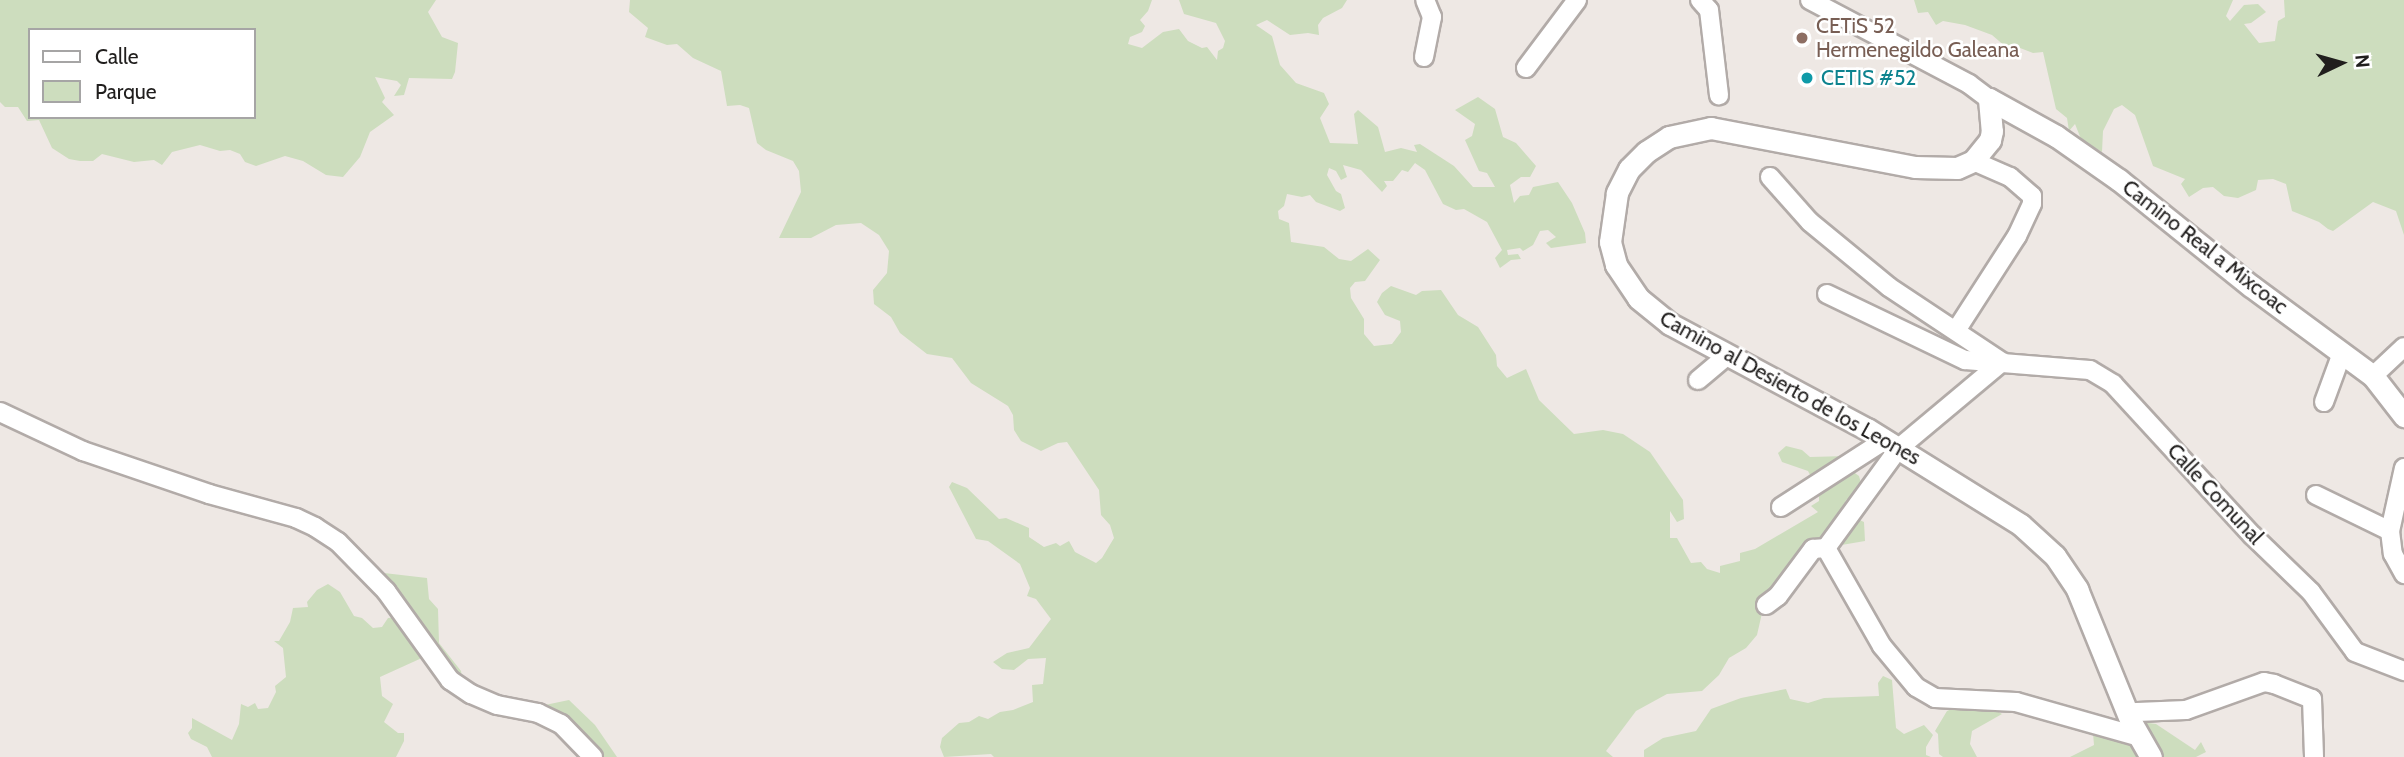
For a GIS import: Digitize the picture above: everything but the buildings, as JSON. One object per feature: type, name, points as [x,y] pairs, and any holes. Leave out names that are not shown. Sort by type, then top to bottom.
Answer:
[{"type":"main road","points":[[1973,161],[1986,149],[1993,131],[1989,99]]},
{"type":"main road","name":"Camino Real a Mixcoac","points":[[1989,99],[2056,136],[2119,180],[2251,286],[2373,376],[2404,416]]},
{"type":"main road","name":"Camino al Desierto de los Leones","points":[[1973,161],[1945,169],[1915,167],[1711,128],[1694,129],[1669,137],[1646,152],[1629,169],[1617,193],[1610,242],[1616,265],[1638,298],[1670,324],[1892,444],[2021,525],[2055,556],[2077,589],[2129,716],[2151,757]]},
{"type":"street","points":[[1424,57],[1432,17],[1425,0]]},
{"type":"street","points":[[1526,68],[1577,0]]},
{"type":"street","points":[[1700,0],[1709,10],[1719,94]]},
{"type":"street","points":[[1810,0],[1969,84],[1989,99]]},
{"type":"street","points":[[1957,329],[2017,236],[2032,204],[2032,196],[2010,177],[1973,161]]},
{"type":"street","points":[[1770,177],[1810,222],[1889,287],[1957,329],[2002,362],[1892,444],[1781,507]]},
{"type":"street","name":"Calle Comunal","points":[[1827,294],[1965,360],[2090,370],[2113,384],[2252,535],[2311,592],[2355,652],[2404,671]]},
{"type":"street","points":[[2373,376],[2404,347]]},
{"type":"street","points":[[2324,402],[2342,353]]},
{"type":"street","points":[[1698,380],[1728,355]]},
{"type":"street","points":[[0,412],[83,451],[209,494],[296,518],[315,527],[338,542],[386,591],[450,680],[471,695],[497,705],[538,713],[561,724],[593,757]]},
{"type":"street","points":[[1772,600],[1813,549],[1823,547],[1892,444]]},
{"type":"street","points":[[2404,468],[2390,531],[2393,554],[2404,574]]},
{"type":"street","points":[[2316,495],[2390,531]]},
{"type":"street","points":[[1823,547],[1882,646],[1916,687],[1934,698],[2015,702],[2140,737]]},
{"type":"street","points":[[2129,716],[2137,712],[2186,710],[2264,682],[2312,699],[2314,757]]},
{"type":"green space","points":[[0,0],[436,0],[428,12],[442,37],[458,43],[452,79],[409,78],[404,95],[394,96],[401,85],[397,81],[375,77],[385,98],[382,102],[394,115],[370,132],[360,157],[343,177],[326,175],[303,161],[285,156],[256,166],[245,162],[240,154],[230,150],[220,151],[200,145],[172,152],[162,165],[154,160],[134,162],[102,154],[93,161],[69,159],[52,148],[39,120],[27,121],[18,107],[5,107],[0,102]]},
{"type":"green space","points":[[630,0],[1152,0],[1148,11],[1140,20],[1145,26],[1142,32],[1130,37],[1128,44],[1142,48],[1163,32],[1179,29],[1188,41],[1202,48],[1207,47],[1217,60],[1218,51],[1223,48],[1225,41],[1216,23],[1184,14],[1179,0],[1347,0],[1342,8],[1323,18],[1318,25],[1319,35],[1290,35],[1267,20],[1256,25],[1272,36],[1280,65],[1296,83],[1324,93],[1329,104],[1320,118],[1330,143],[1358,144],[1354,114],[1358,110],[1378,127],[1385,152],[1401,148],[1417,152],[1414,145],[1420,144],[1454,166],[1473,187],[1495,187],[1487,173],[1479,171],[1465,140],[1472,136],[1475,124],[1455,110],[1478,97],[1495,109],[1503,137],[1516,143],[1536,166],[1530,177],[1521,177],[1510,185],[1514,203],[1520,196],[1529,195],[1533,187],[1558,182],[1572,203],[1585,233],[1586,243],[1551,248],[1546,243],[1556,237],[1548,230],[1540,231],[1533,245],[1523,251],[1520,248],[1507,250],[1508,255],[1518,254],[1521,259],[1511,260],[1500,268],[1495,258],[1502,250],[1487,222],[1464,209],[1456,210],[1443,204],[1425,170],[1415,163],[1408,172],[1402,170],[1393,181],[1384,181],[1387,186],[1382,192],[1361,170],[1343,165],[1347,177],[1341,180],[1336,171],[1329,168],[1327,175],[1336,191],[1341,194],[1345,208],[1340,211],[1316,202],[1310,195],[1302,197],[1287,194],[1284,206],[1278,211],[1279,219],[1289,223],[1291,242],[1324,247],[1339,259],[1351,261],[1368,249],[1380,260],[1365,281],[1355,282],[1350,288],[1351,298],[1364,319],[1364,334],[1374,346],[1392,344],[1401,332],[1400,321],[1385,315],[1377,302],[1382,293],[1391,286],[1416,295],[1422,291],[1441,290],[1458,315],[1478,327],[1496,355],[1497,366],[1507,378],[1526,369],[1539,400],[1574,434],[1603,430],[1623,434],[1650,452],[1683,500],[1684,519],[1677,522],[1670,511],[1670,538],[1677,538],[1691,563],[1701,562],[1707,569],[1720,573],[1720,566],[1740,561],[1740,553],[1755,549],[1818,512],[1811,506],[1819,501],[1819,492],[1808,471],[1782,462],[1778,453],[1786,446],[1802,450],[1810,457],[1847,456],[1848,468],[1859,476],[1863,490],[1846,500],[1842,512],[1864,522],[1865,541],[1812,550],[1765,600],[1757,635],[1746,648],[1729,658],[1719,675],[1702,691],[1667,694],[1636,711],[1606,751],[1613,757],[994,757],[991,754],[944,757],[940,747],[942,738],[959,723],[969,722],[979,716],[988,719],[1000,712],[1033,702],[1032,685],[1043,684],[1046,658],[1028,659],[1014,670],[1002,669],[993,662],[1007,653],[1029,648],[1051,619],[1036,599],[1027,596],[1030,588],[1020,564],[988,541],[976,539],[949,487],[952,482],[967,488],[999,519],[1006,518],[1029,528],[1029,537],[1044,547],[1056,543],[1060,546],[1069,541],[1075,552],[1096,563],[1114,538],[1110,525],[1101,515],[1099,490],[1067,442],[1041,451],[1021,441],[1014,430],[1013,415],[1008,406],[971,383],[952,358],[927,354],[900,333],[891,317],[874,304],[873,290],[887,273],[889,251],[879,235],[861,223],[836,225],[811,238],[779,238],[801,192],[799,171],[793,161],[766,150],[757,143],[749,108],[740,105],[727,106],[721,71],[693,58],[677,44],[667,45],[645,37],[648,28],[629,12]]},
{"type":"green space","points":[[1914,0],[2233,0],[2226,16],[2230,21],[2244,5],[2258,4],[2266,12],[2251,23],[2244,24],[2259,43],[2275,41],[2278,21],[2285,17],[2284,0],[2404,0],[2404,235],[2396,211],[2373,202],[2333,231],[2328,229],[2319,222],[2292,211],[2286,184],[2273,179],[2258,180],[2256,190],[2238,198],[2224,196],[2213,187],[2203,188],[2189,197],[2181,184],[2185,179],[2153,166],[2135,115],[2122,105],[2114,109],[2103,131],[2102,152],[2081,139],[2075,124],[2069,131],[2067,118],[2056,109],[2043,52],[2033,53],[2015,46],[2003,55],[1996,56],[1995,51],[2006,50],[2006,47],[1992,35],[1965,25],[1943,21],[1936,25],[1928,12],[1918,13]]},
{"type":"green space","points":[[384,573],[427,578],[429,599],[438,609],[439,643],[461,671],[464,691],[424,657],[380,677],[382,696],[393,704],[384,722],[398,733],[404,733],[404,741],[396,757],[212,757],[207,747],[191,739],[188,733],[192,728],[192,718],[232,740],[239,724],[241,704],[248,707],[255,703],[258,709],[268,708],[276,692],[275,686],[286,677],[283,648],[274,641],[279,641],[290,622],[293,608],[308,607],[307,602],[317,590],[328,584],[340,592],[354,616],[362,618],[373,628],[382,627],[388,618],[400,617]]},
{"type":"green space","points":[[1883,676],[1892,680],[1896,728],[1904,734],[1924,725],[1933,735],[1926,747],[1926,755],[1931,757],[1644,757],[1644,750],[1663,738],[1696,731],[1711,709],[1741,698],[1786,689],[1790,699],[1808,703],[1824,698],[1879,696],[1878,683]]},
{"type":"green space","points":[[569,700],[595,725],[617,757],[585,757],[551,723],[545,705]]},
{"type":"green space","points":[[1970,701],[1980,711],[1993,709],[2002,714],[1972,731],[1970,744],[1977,757],[1943,757],[1939,754],[1938,734],[1935,731],[1947,711]]},
{"type":"green space","points":[[2129,717],[2134,721],[2156,724],[2195,750],[2201,742],[2206,752],[2196,757],[2070,757],[2094,745],[2093,733]]},
{"type":"place","name":"CETiS 52 Hermenegildo Galeana","points":[[1802,38]]},
{"type":"place","name":"CETIS #52","points":[[1807,78]]}]
